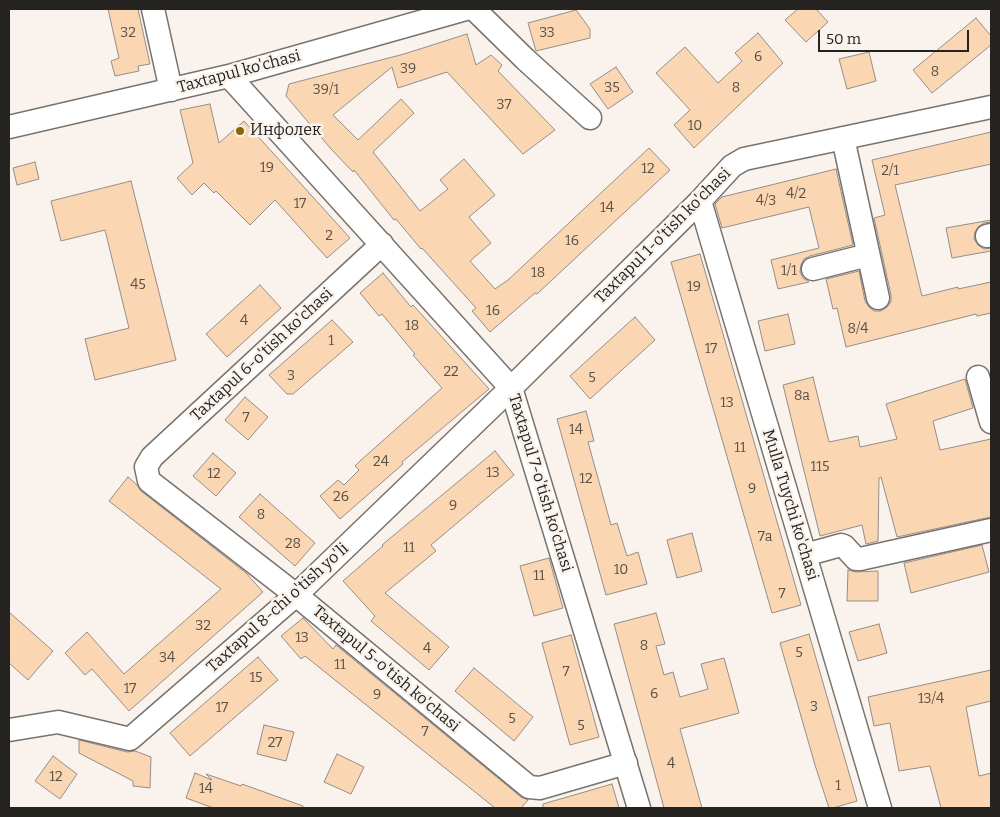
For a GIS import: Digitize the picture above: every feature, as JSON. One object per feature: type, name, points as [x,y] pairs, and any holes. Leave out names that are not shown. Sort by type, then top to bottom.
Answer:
[{"type":"street","points":[[153,9],[171,90]]},
{"type":"street","name":"Taxtapul ko'chasi","points":[[9,127],[229,76],[466,9]]},
{"type":"street","points":[[474,9],[525,59],[590,118]]},
{"type":"street","name":"Taxtapul 7-o'tish ko'chasi","points":[[229,76],[512,388],[639,808]]},
{"type":"street","name":"Taxtapul 1-o'tish ko'chasi","points":[[512,388],[700,201],[732,166],[744,159],[991,107]]},
{"type":"street","points":[[843,138],[878,298]]},
{"type":"street","name":"Mulla Tuychi ko'chasi","points":[[700,201],[880,808]]},
{"type":"street","name":"Taxtapul 6-o'tish ko'chasi","points":[[146,467],[152,456],[382,244]]},
{"type":"street","points":[[813,269],[868,255]]},
{"type":"street","points":[[978,377],[991,422]]},
{"type":"street","name":"Taxtapul 8-chi o'tish yo'li","points":[[9,730],[58,722],[130,739],[296,595],[512,388]]},
{"type":"street","name":"Taxtapul 5-o'tish ko'chasi","points":[[146,467],[149,482],[296,595],[529,787],[540,788],[626,764]]},
{"type":"street","points":[[805,555],[844,546],[856,559],[860,559],[991,530]]},
{"type":"building","points":[[108,9],[138,9],[150,64],[138,66],[139,71],[115,76],[111,61],[119,58]]},
{"type":"building","points":[[798,9],[816,9],[828,22],[806,42],[785,20]]},
{"type":"building","points":[[576,10],[590,29],[590,38],[536,51],[528,23]]},
{"type":"building","points":[[976,18],[991,36],[991,45],[932,93],[913,70]]},
{"type":"building","points":[[758,33],[783,63],[694,148],[674,125],[690,110],[656,73],[685,47],[718,83],[742,61],[735,53]]},
{"type":"building","points":[[467,34],[476,65],[491,55],[502,65],[498,71],[555,130],[523,154],[447,72],[398,88],[392,67],[333,115],[358,140],[401,99],[414,113],[373,152],[420,211],[448,189],[440,180],[464,159],[495,195],[469,217],[491,243],[470,261],[495,289],[508,280],[649,148],[670,170],[537,294],[535,293],[490,332],[472,311],[476,308],[396,219],[394,220],[354,170],[353,172],[331,149],[286,96],[289,84],[404,54]]},
{"type":"building","points":[[869,52],[876,81],[847,89],[839,59]]},
{"type":"building","points":[[616,67],[633,92],[608,109],[590,84]]},
{"type":"building","points":[[210,104],[219,143],[244,121],[350,238],[327,258],[275,200],[250,225],[216,191],[214,193],[204,183],[192,195],[177,178],[193,163],[180,110]]},
{"type":"building","points":[[991,132],[991,164],[895,185],[922,296],[958,287],[958,289],[991,282],[991,313],[977,316],[976,314],[846,347],[837,308],[833,309],[826,279],[859,271],[865,301],[869,307],[874,311],[881,311],[891,302],[874,218],[885,215],[872,160]]},
{"type":"building","points":[[35,162],[39,179],[17,185],[13,168]]},
{"type":"building","points":[[836,169],[853,245],[804,259],[800,272],[803,278],[809,282],[778,289],[771,260],[819,248],[809,207],[722,228],[715,204],[722,197]]},
{"type":"building","points":[[131,181],[176,360],[95,380],[85,339],[129,328],[105,230],[61,241],[51,201]]},
{"type":"building","points":[[991,220],[991,222],[984,223],[978,227],[974,239],[978,245],[984,249],[991,248],[991,251],[952,258],[946,228]]},
{"type":"building","points":[[700,254],[801,605],[772,613],[671,262]]},
{"type":"building","points":[[383,273],[411,307],[413,305],[489,389],[402,462],[403,464],[340,519],[320,496],[338,480],[344,485],[359,470],[355,466],[360,461],[442,388],[413,355],[415,354],[382,314],[379,316],[360,293]]},
{"type":"building","points":[[260,285],[281,308],[227,357],[206,334]]},
{"type":"building","points":[[788,314],[795,344],[765,351],[758,321]]},
{"type":"building","points":[[635,317],[655,340],[590,399],[570,376]]},
{"type":"building","points":[[332,320],[353,342],[293,394],[287,394],[269,375]]},
{"type":"building","points":[[813,377],[829,442],[858,436],[860,447],[897,439],[886,404],[965,379],[973,408],[933,421],[940,450],[991,439],[991,517],[897,537],[881,477],[879,478],[878,541],[866,544],[862,525],[820,536],[783,385]]},
{"type":"building","points":[[245,397],[268,417],[248,440],[225,420]]},
{"type":"building","points":[[586,411],[594,441],[588,442],[611,525],[617,523],[627,556],[638,552],[647,584],[606,595],[557,419]]},
{"type":"building","points":[[495,451],[514,475],[431,545],[436,551],[385,593],[449,647],[429,670],[371,621],[375,616],[343,581],[382,545]]},
{"type":"building","points":[[213,453],[236,473],[216,496],[193,476]]},
{"type":"building","points":[[128,477],[141,491],[246,573],[263,592],[129,711],[92,669],[85,675],[65,653],[87,632],[124,674],[221,589],[109,501]]},
{"type":"building","points":[[260,494],[315,543],[295,566],[239,517]]},
{"type":"building","points":[[692,533],[702,571],[677,578],[667,540]]},
{"type":"building","points":[[982,545],[989,572],[911,593],[904,563]]},
{"type":"building","points":[[549,558],[563,608],[534,616],[520,566]]},
{"type":"building","points":[[848,570],[856,572],[878,571],[878,601],[847,601]]},
{"type":"building","points":[[9,612],[53,651],[28,680],[9,663]]},
{"type":"building","points":[[656,613],[665,644],[656,646],[664,675],[673,672],[680,697],[708,689],[701,664],[724,658],[739,713],[680,729],[702,808],[664,808],[614,624]]},
{"type":"building","points":[[303,618],[333,649],[336,645],[521,797],[528,800],[521,808],[495,808],[305,656],[301,659],[281,636]]},
{"type":"building","points":[[879,624],[887,653],[858,661],[849,632]]},
{"type":"building","points":[[809,634],[857,801],[833,808],[829,808],[815,765],[780,643]]},
{"type":"building","points":[[571,635],[599,737],[570,745],[542,643]]},
{"type":"building","points":[[258,657],[278,680],[190,756],[170,733]]},
{"type":"building","points":[[474,668],[533,717],[514,741],[455,691]]},
{"type":"building","points":[[991,670],[991,701],[966,707],[979,776],[991,773],[991,808],[941,808],[930,766],[899,771],[890,723],[874,726],[868,697]]},
{"type":"building","points":[[264,725],[294,732],[286,761],[257,754]]},
{"type":"building","points":[[79,740],[127,752],[135,751],[151,757],[150,788],[133,786],[133,781],[79,753]]},
{"type":"building","points":[[337,754],[364,767],[351,794],[324,782]]},
{"type":"building","points":[[53,756],[77,774],[60,799],[35,781]]},
{"type":"building","points":[[195,773],[212,780],[206,774],[241,786],[242,784],[303,806],[303,808],[213,808],[186,798]]},
{"type":"building","points":[[612,784],[619,808],[543,808],[543,804]]},
{"type":"place","name":"Инфолек","points":[[240,131]]}]
